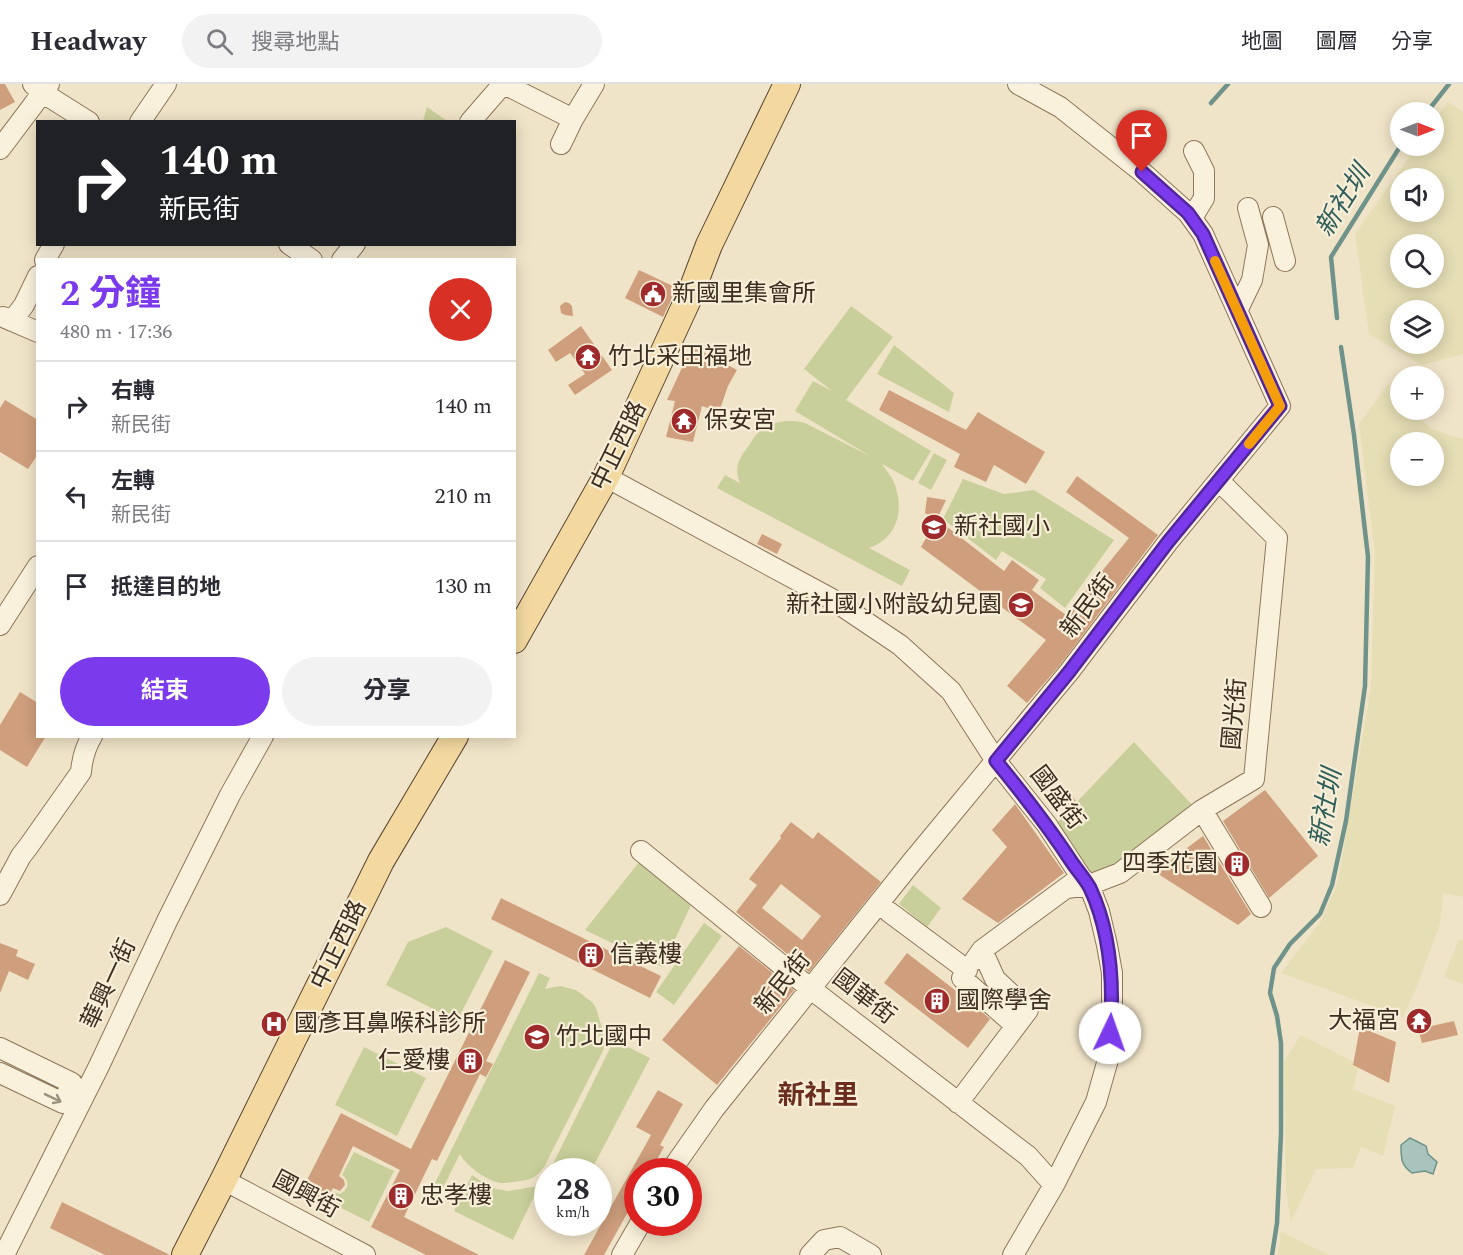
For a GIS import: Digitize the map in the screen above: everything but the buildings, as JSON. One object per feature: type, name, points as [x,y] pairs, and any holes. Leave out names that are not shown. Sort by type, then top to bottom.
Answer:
[{"type":"main road","name":"中正西路","points":[[516,632],[522,610],[606,477],[690,295],[710,245],[787,84]]},
{"type":"main road","name":"中正西路","points":[[185,1255],[225,1179],[381,861],[454,738]]},
{"type":"street","points":[[141,120],[166,84]]},
{"type":"street","points":[[472,120],[503,84],[573,119]]},
{"type":"street","points":[[561,144],[594,84]]},
{"type":"street","name":"新民街","points":[[680,1158],[714,1108],[911,863],[1069,672],[1168,542],[1280,406],[1203,234],[1188,213],[1142,172],[1060,107],[1018,84]]},
{"type":"street","points":[[0,149],[42,87],[86,120]]},
{"type":"street","points":[[1192,218],[1204,198],[1204,171],[1194,151]]},
{"type":"street","points":[[1238,309],[1252,280],[1258,245],[1248,208]]},
{"type":"street","points":[[1273,217],[1285,261]]},
{"type":"street","points":[[292,246],[309,258]]},
{"type":"street","points":[[344,258],[353,246]]},
{"type":"street","points":[[6,319],[24,305],[36,280]]},
{"type":"street","points":[[6,319],[36,331]]},
{"type":"street","name":"國盛街","points":[[606,477],[830,598],[900,645],[951,691],[996,761],[1047,825],[1079,883],[1099,911],[1112,973],[1109,1056],[1096,1102],[1054,1185],[1013,1255]]},
{"type":"street","name":"國光街","points":[[967,970],[982,950],[1079,883],[1120,873],[1202,810],[1254,779],[1277,538],[1219,481]]},
{"type":"street","points":[[0,625],[36,569]]},
{"type":"street","points":[[0,895],[21,856],[81,772],[82,759],[91,738]]},
{"type":"street","name":"華興一街","points":[[4,1255],[99,1066],[224,806],[262,738]]},
{"type":"street","points":[[1202,810],[1261,907]]},
{"type":"street","name":"國華街","points":[[641,851],[811,989],[1028,1156],[1054,1185]]},
{"type":"street","points":[[889,912],[967,970],[962,978],[1016,1026]]},
{"type":"street","points":[[958,1103],[1028,1010],[995,979],[982,950]]},
{"type":"street","points":[[0,1048],[72,1083],[63,1103],[0,1073]]},
{"type":"street","name":"國興街","points":[[225,1179],[365,1255]]},
{"type":"street","points":[[622,1255],[633,1236]]},
{"type":"street","points":[[810,1255],[824,1240],[840,1237],[871,1255]]},
{"type":"shaded area","points":[[1448,102],[1463,112],[1463,354],[1422,365],[1403,354],[1444,354],[1444,300],[1390,300],[1390,346],[1369,334],[1355,234],[1390,184],[1390,222],[1444,222],[1444,168],[1402,168],[1410,156],[1444,156],[1444,107]]},
{"type":"shaded area","points":[[1388,384],[1390,386],[1390,420],[1422,420],[1431,429],[1441,432],[1390,432],[1390,486],[1444,486],[1444,433],[1463,439],[1463,897],[1443,893],[1440,924],[1403,1017],[1281,973],[1321,921],[1338,882],[1371,687],[1375,554],[1359,424]]},
{"type":"shaded area","points":[[1459,939],[1463,940],[1463,984],[1444,977]]},
{"type":"shaded area","points":[[1301,1035],[1359,1065],[1353,1089],[1395,1106],[1383,1156],[1361,1147],[1353,1168],[1316,1169],[1291,1222],[1286,1190],[1284,1061]]},
{"type":"shaded area","points":[[1281,1232],[1329,1255],[1278,1255]]},
{"type":"green space","points":[[427,107],[446,120],[423,120]]},
{"type":"green space","points":[[851,306],[893,337],[846,400],[931,451],[913,481],[882,464],[897,490],[899,511],[893,529],[887,537],[869,548],[910,570],[902,586],[717,488],[725,475],[740,483],[737,469],[744,452],[759,432],[769,425],[781,422],[805,423],[870,456],[795,411],[813,381],[832,391],[804,369]]},
{"type":"green space","points":[[894,345],[954,393],[949,412],[877,374]]},
{"type":"green space","points":[[934,453],[947,460],[931,490],[918,483]]},
{"type":"green space","points":[[963,479],[1004,494],[1034,490],[1114,540],[1065,608],[1040,588],[1046,579],[1002,551],[996,560],[943,519]]},
{"type":"green space","points":[[1134,742],[1195,808],[1132,857],[1089,878],[1054,826]]},
{"type":"green space","points":[[640,861],[692,903],[662,967],[585,930]]},
{"type":"green space","points":[[913,885],[941,908],[927,927],[899,904]]},
{"type":"green space","points":[[704,923],[722,936],[674,1005],[656,992]]},
{"type":"green space","points":[[446,927],[493,951],[457,1021],[386,985],[408,942]]},
{"type":"green space","points":[[539,973],[550,978],[545,989],[560,986],[576,990],[592,1002],[602,1028],[604,1049],[549,1158],[534,1158],[534,1177],[504,1183],[496,1182],[472,1168],[460,1154],[438,1198],[430,1193]]},
{"type":"green space","points":[[614,1040],[650,1058],[598,1158],[556,1158]]},
{"type":"green space","points":[[364,1047],[426,1078],[397,1136],[335,1105]]},
{"type":"green space","points":[[354,1152],[394,1171],[369,1222],[329,1202],[333,1192],[340,1194],[347,1187],[347,1182],[342,1175]]},
{"type":"green space","points":[[472,1175],[492,1188],[508,1191],[534,1187],[534,1196],[513,1240],[454,1211]]},
{"type":"water","points":[[1410,1138],[1426,1146],[1428,1154],[1437,1162],[1433,1174],[1425,1171],[1412,1173],[1404,1164],[1401,1145]]},
{"type":"waterway","points":[[1211,103],[1228,84]]},
{"type":"waterway","name":"新社圳","points":[[1435,102],[1449,84]]},
{"type":"waterway","name":"新社圳","points":[[1337,318],[1331,257],[1394,156]]},
{"type":"waterway","name":"新社圳","points":[[1272,1255],[1277,1223],[1281,1133],[1281,1043],[1277,1016],[1270,993],[1274,968],[1290,944],[1320,914],[1332,885],[1346,821],[1365,686],[1368,557],[1341,347]]},
{"type":"slow traffic","points":[[1215,261],[1280,406],[1249,444]]},
{"type":"place","name":"新國里集會所","points":[[653,294]]},
{"type":"place","name":"竹北采田福地","points":[[588,357]]},
{"type":"place","name":"保安宮","points":[[684,421]]},
{"type":"place","name":"新社國小","points":[[934,527]]},
{"type":"place","name":"新社國小附設幼兒園","points":[[1021,605]]},
{"type":"place","name":"四季花園","points":[[1237,864]]},
{"type":"place","name":"信義樓","points":[[591,955]]},
{"type":"place","name":"國際學舍","points":[[937,1001]]},
{"type":"place","name":"大福宮","points":[[1419,1021]]},
{"type":"place","name":"國彥耳鼻喉科診所","points":[[274,1024]]},
{"type":"place","name":"竹北國中","points":[[537,1037]]},
{"type":"place","name":"仁愛樓","points":[[470,1061]]},
{"type":"place","name":"忠孝樓","points":[[401,1196]]},
{"type":"district","name":"新社里","points":[[818,1096]]},
{"type":"route","points":[[1110,1033],[1112,973],[1099,911],[1089,885],[1081,877],[1047,825],[996,761],[1069,672],[1168,542],[1280,406],[1203,234],[1188,213],[1142,172]]}]
